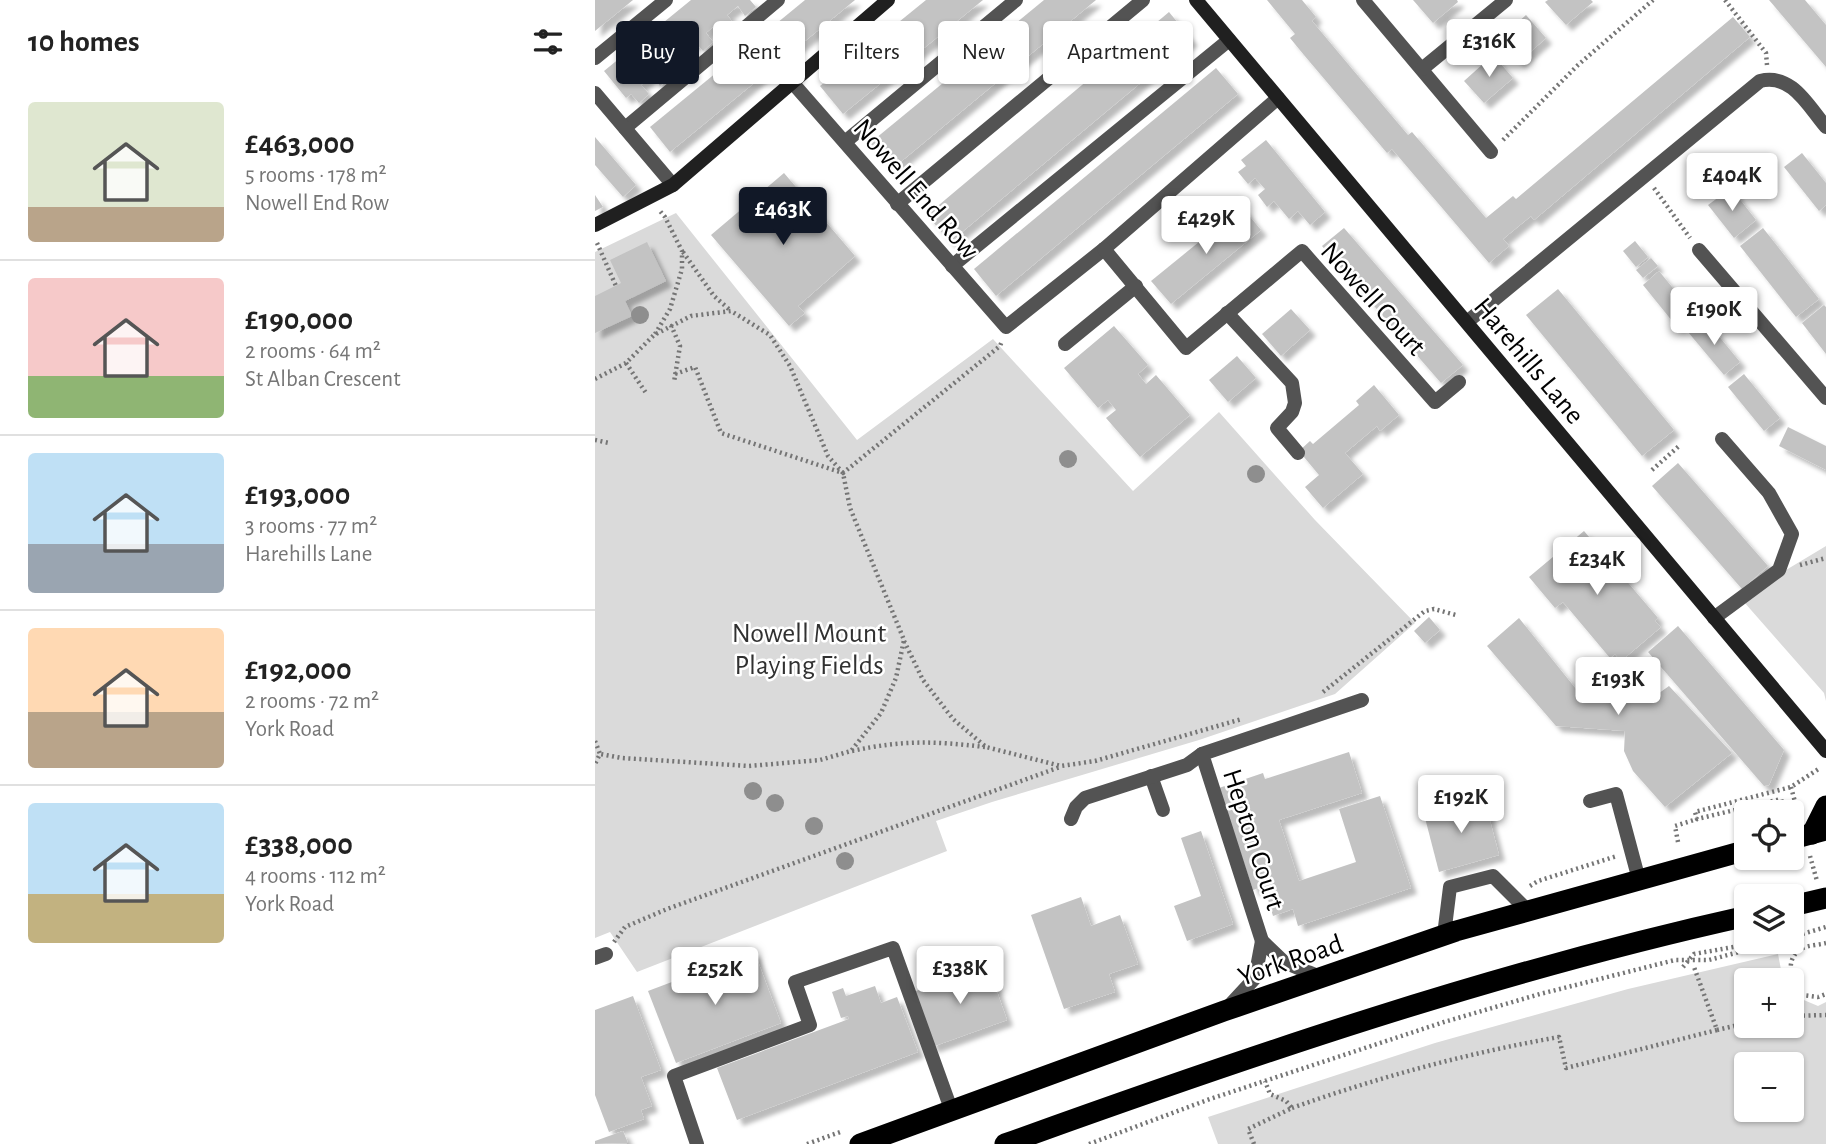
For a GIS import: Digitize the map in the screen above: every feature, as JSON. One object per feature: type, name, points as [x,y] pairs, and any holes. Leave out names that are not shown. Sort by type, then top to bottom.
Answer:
[{"type":"highway","points":[[1810,834],[1826,806]]},
{"type":"highway","name":"York Road","points":[[860,1144],[1224,1011],[1444,935],[1734,854]]},
{"type":"highway","points":[[1804,903],[1826,898]]},
{"type":"highway","points":[[1005,1144],[1196,1075],[1398,1009],[1633,941],[1734,919]]},
{"type":"main road","points":[[805,69],[888,0]]},
{"type":"main road","name":"Harehills Lane","points":[[1196,0],[1826,751]]},
{"type":"main road","points":[[595,225],[673,185],[788,84]]},
{"type":"street","points":[[595,58],[666,0]]},
{"type":"street","points":[[625,128],[778,0]]},
{"type":"street","points":[[845,142],[1016,0]]},
{"type":"street","points":[[897,204],[1143,0]]},
{"type":"street","points":[[1363,0],[1491,152]]},
{"type":"street","points":[[1422,69],[1503,1]]},
{"type":"street","points":[[952,266],[1229,40]]},
{"type":"street","points":[[1467,322],[1760,81],[1777,79],[1793,87],[1826,127]]},
{"type":"street","name":"Nowell End Row","points":[[794,84],[1006,327]]},
{"type":"street","points":[[595,93],[673,185]]},
{"type":"street","points":[[1006,327],[1104,249],[1278,97]]},
{"type":"street","name":"Nowell Court","points":[[1104,249],[1187,348],[1302,251],[1435,402],[1459,382]]},
{"type":"street","points":[[1699,250],[1826,398]]},
{"type":"street","points":[[1065,344],[1136,286]]},
{"type":"street","points":[[1227,313],[1292,383],[1296,403],[1292,412],[1277,428],[1297,453]]},
{"type":"street","points":[[1714,618],[1779,570],[1792,534],[1769,493],[1722,439]]},
{"type":"street","name":"Hepton Court","points":[[1224,1011],[1255,978],[1262,941],[1202,754],[1362,700]]},
{"type":"street","points":[[1071,819],[1076,807],[1085,798],[1187,765],[1202,754]]},
{"type":"street","points":[[1151,776],[1163,810]]},
{"type":"street","points":[[1590,801],[1616,794],[1639,880]]},
{"type":"street","points":[[1444,935],[1450,887],[1493,876],[1528,911]]},
{"type":"street","name":"Hepton Court","points":[[1262,941],[1284,962],[1320,978]]},
{"type":"street","points":[[697,1144],[674,1076],[810,1025],[796,982],[893,948],[951,1109]]},
{"type":"path","points":[[1491,152],[1578,65],[1653,0]]},
{"type":"path","points":[[1725,0],[1766,53],[1769,79]]},
{"type":"path","points":[[1657,193],[1699,250]]},
{"type":"path","points":[[647,198],[665,216],[682,251],[714,296],[731,311],[770,335],[790,366],[828,456],[843,473],[850,508],[923,680],[953,719],[986,747]]},
{"type":"path","points":[[595,239],[617,286]]},
{"type":"path","points":[[595,379],[626,363],[654,335],[670,309],[682,269],[682,251]]},
{"type":"path","points":[[654,335],[691,316],[731,311]]},
{"type":"path","points":[[671,325],[680,346],[674,382]]},
{"type":"path","points":[[843,473],[1000,346],[1006,327]]},
{"type":"path","points":[[626,363],[646,393]]},
{"type":"path","points":[[675,374],[695,367],[721,433],[843,473]]},
{"type":"path","points":[[595,440],[609,443]]},
{"type":"path","points":[[1652,470],[1679,446]]},
{"type":"path","points":[[1817,562],[1826,556]]},
{"type":"path","points":[[1315,695],[1327,691],[1425,611],[1434,609],[1456,615]]},
{"type":"path","points":[[851,751],[881,713],[896,678],[904,640]]},
{"type":"path","points":[[600,956],[625,927],[667,909],[1061,766],[1095,761],[1246,718]]},
{"type":"path","points":[[595,740],[600,754],[595,764]]},
{"type":"path","points":[[600,754],[622,758],[749,766],[820,760],[893,742],[941,741],[986,747],[1061,766]]},
{"type":"path","points":[[1697,819],[1695,812],[1791,787],[1826,763]]},
{"type":"path","points":[[1678,842],[1675,826],[1734,810]]},
{"type":"path","points":[[1538,881],[1631,852]]},
{"type":"path","points":[[1804,933],[1826,927]]},
{"type":"path","points":[[1826,943],[1804,948],[1796,953],[1791,962],[1792,980],[1802,995],[1818,997],[1826,994]]},
{"type":"path","points":[[1089,1144],[1265,1081],[1444,1022],[1540,994],[1675,960],[1709,960],[1734,953]]},
{"type":"path","points":[[1683,967],[1689,960]]},
{"type":"path","points":[[1694,967],[1717,1030]]},
{"type":"path","points":[[1804,1015],[1826,1014]]},
{"type":"path","points":[[1254,1144],[1248,1129],[1292,1108],[1425,1066],[1486,1050],[1559,1037],[1566,1068],[1734,1026]]},
{"type":"path","points":[[1265,1081],[1270,1094],[1286,1101],[1292,1108]]},
{"type":"green space","name":"Nowell Mount Playing Fields","points":[[676,213],[857,440],[993,339],[1133,491],[1219,412],[1315,520],[1415,623],[1335,694],[1199,740],[936,821],[947,851],[637,972],[610,932],[595,938],[595,252]]},
{"type":"green space","points":[[1826,546],[1826,701],[1824,693],[1744,602],[1781,573]]},
{"type":"green space","points":[[1778,954],[1781,968],[1734,968],[1734,1038],[1804,1038],[1804,1000],[1818,1006],[1826,1002],[1826,1144],[1218,1144],[1208,1117],[1435,1043],[1628,989]]},
{"type":"building","points":[[595,0],[633,0],[595,31]]},
{"type":"building","points":[[691,0],[750,0],[756,7],[745,16],[738,6],[727,15],[732,21],[713,21],[713,27],[706,33],[713,42],[703,51],[699,46],[699,21],[665,21]]},
{"type":"building","points":[[805,0],[855,0],[829,21],[819,21],[819,30],[805,41],[805,21],[779,21]]},
{"type":"building","points":[[926,0],[983,0],[957,21],[938,21],[938,37],[924,48],[924,21],[900,21]]},
{"type":"building","points":[[1044,0],[1096,0],[1071,21],[1043,21],[1043,44],[1029,56],[1029,21],[1018,21]]},
{"type":"building","points":[[1267,0],[1302,0],[1316,17],[1312,21],[1353,70],[1408,135],[1412,132],[1486,218],[1513,196],[1516,199],[1733,17],[1750,37],[1534,220],[1531,216],[1503,239],[1509,246],[1489,263],[1392,149],[1387,153],[1304,55],[1290,38],[1295,34]]},
{"type":"building","points":[[1413,0],[1457,0],[1458,2],[1433,23]]},
{"type":"building","points":[[1769,0],[1805,0],[1826,25],[1826,67]]},
{"type":"building","points":[[1545,2],[1593,2],[1566,25]]},
{"type":"building","points":[[1169,12],[1176,21],[1158,21]]},
{"type":"building","points":[[1526,15],[1546,38],[1519,62],[1499,39]]},
{"type":"building","points":[[1493,55],[1513,78],[1484,103],[1464,81]]},
{"type":"building","points":[[616,61],[616,84],[642,84],[649,94],[639,103],[631,94],[626,98],[604,71]]},
{"type":"building","points":[[1216,68],[1238,94],[996,296],[974,269]]},
{"type":"building","points":[[713,75],[713,84],[753,84],[670,152],[650,127]]},
{"type":"building","points":[[822,84],[880,84],[843,114],[820,86]]},
{"type":"building","points":[[942,84],[995,84],[892,169],[870,143]]},
{"type":"building","points":[[1083,84],[1139,84],[950,242],[927,215]]},
{"type":"building","points":[[595,137],[636,185],[623,197],[595,165]]},
{"type":"building","points":[[1266,140],[1325,212],[1310,225],[1298,211],[1289,219],[1274,201],[1267,207],[1258,195],[1265,189],[1255,178],[1248,184],[1238,172],[1246,166],[1241,160]]},
{"type":"building","points":[[1802,153],[1826,183],[1826,205],[1819,211],[1784,167]]},
{"type":"building","points":[[784,173],[855,256],[798,306],[805,313],[789,326],[711,235]]},
{"type":"building","points":[[1731,188],[1756,220],[1734,238],[1708,205]]},
{"type":"building","points":[[595,195],[603,207],[595,211]]},
{"type":"building","points":[[1242,207],[1261,230],[1171,304],[1151,281]]},
{"type":"building","points":[[1344,228],[1463,365],[1441,383],[1322,246]]},
{"type":"building","points":[[1763,228],[1819,299],[1796,317],[1740,246]]},
{"type":"building","points":[[1635,241],[1648,257],[1636,267],[1623,251]]},
{"type":"building","points":[[647,242],[666,281],[625,301],[632,316],[595,333],[595,296],[621,283],[610,260]]},
{"type":"building","points":[[1651,258],[1658,266],[1643,278],[1636,270]]},
{"type":"building","points":[[1659,271],[1694,314],[1677,327],[1643,285]]},
{"type":"building","points":[[1558,289],[1674,430],[1642,456],[1526,315]]},
{"type":"building","points":[[1824,305],[1826,307],[1826,354],[1802,323]]},
{"type":"building","points":[[1291,309],[1310,330],[1281,356],[1262,334]]},
{"type":"building","points":[[1704,318],[1740,362],[1724,375],[1688,332]]},
{"type":"building","points":[[1114,326],[1148,365],[1138,374],[1146,384],[1156,375],[1190,415],[1140,457],[1106,418],[1116,410],[1108,400],[1098,408],[1064,368]]},
{"type":"building","points":[[1237,356],[1256,378],[1228,402],[1209,380]]},
{"type":"building","points":[[1744,374],[1780,418],[1764,431],[1728,387]]},
{"type":"building","points":[[1374,385],[1399,415],[1380,431],[1377,426],[1345,453],[1363,474],[1323,508],[1305,487],[1319,475],[1299,451],[1310,441],[1313,444],[1359,405],[1356,401]]},
{"type":"building","points":[[1788,427],[1826,446],[1826,470],[1779,446]]},
{"type":"building","points":[[1678,463],[1768,566],[1742,589],[1652,486]]},
{"type":"building","points":[[1584,531],[1658,618],[1655,621],[1661,627],[1621,661],[1615,654],[1610,658],[1563,602],[1555,608],[1529,577]]},
{"type":"building","points":[[1429,617],[1440,630],[1425,643],[1414,631]]},
{"type":"building","points":[[1519,618],[1576,689],[1655,696],[1669,686],[1732,753],[1665,807],[1633,771],[1624,751],[1625,731],[1556,726],[1487,646]]},
{"type":"building","points":[[1678,626],[1784,750],[1769,785],[1764,786],[1648,652]]},
{"type":"building","points":[[1349,752],[1362,793],[1279,820],[1299,881],[1356,862],[1339,809],[1380,796],[1411,888],[1298,926],[1293,909],[1273,916],[1264,886],[1253,890],[1219,788],[1263,773],[1265,779]]},
{"type":"building","points":[[1484,798],[1499,855],[1439,872],[1424,814]]},
{"type":"building","points":[[1201,831],[1233,924],[1187,941],[1174,906],[1201,896],[1181,838]]},
{"type":"building","points":[[1081,897],[1091,926],[1120,915],[1138,964],[1109,974],[1115,992],[1064,1009],[1031,915]]},
{"type":"building","points":[[754,951],[781,1023],[676,1063],[648,991]]},
{"type":"building","points":[[988,966],[1007,1020],[932,1047],[913,992]]},
{"type":"building","points":[[875,986],[881,1003],[897,997],[918,1052],[737,1120],[717,1068],[849,1019],[848,1016],[841,1018],[832,992],[843,988],[846,996]]},
{"type":"building","points":[[633,996],[661,1070],[641,1077],[652,1106],[641,1110],[644,1119],[609,1132],[595,1095],[595,1010]]},
{"type":"building","points":[[623,1131],[628,1143],[595,1144],[595,1141]]}]
